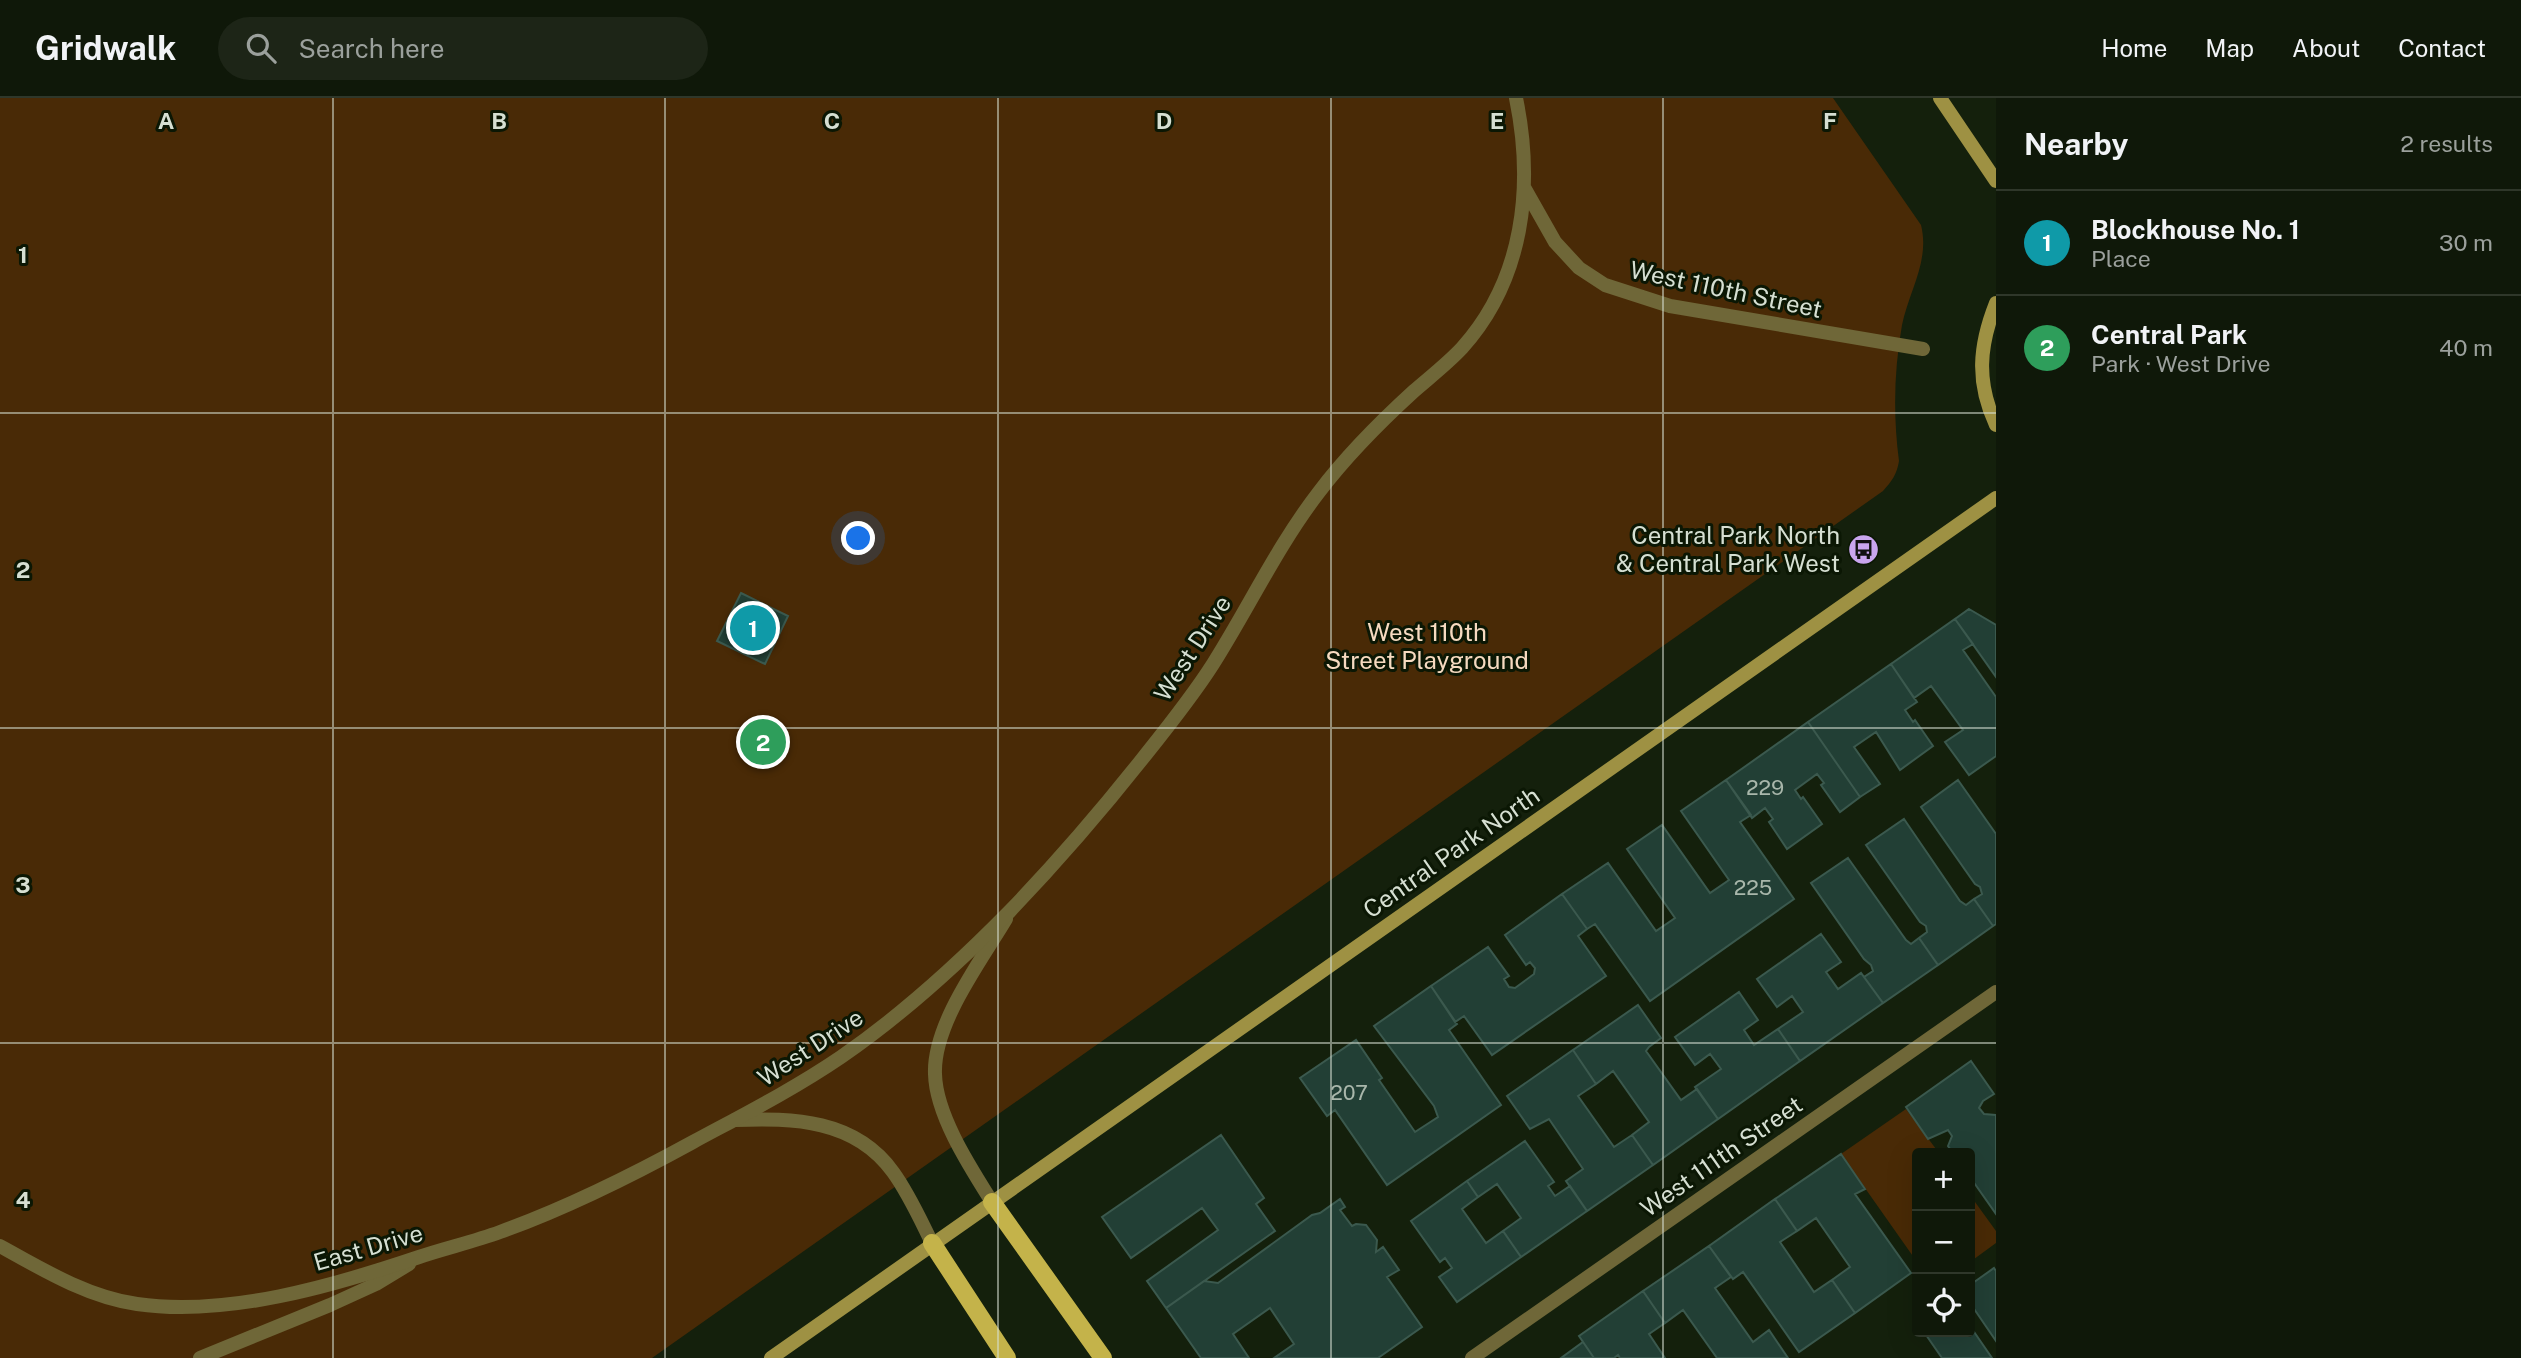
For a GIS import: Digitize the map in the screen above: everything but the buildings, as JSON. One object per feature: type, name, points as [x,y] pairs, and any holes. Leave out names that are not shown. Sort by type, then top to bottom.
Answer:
[{"type":"main road","points":[[1940,98],[1996,181]]},
{"type":"main road","points":[[1996,303],[1987,327],[1981,356],[1982,378],[1996,425]]},
{"type":"main road","name":"Central Park North","points":[[932,1243],[1996,498]]},
{"type":"main road","points":[[992,1202],[1103,1358]]},
{"type":"main road","points":[[771,1358],[932,1243],[1007,1358]]},
{"type":"street","name":"West Drive","points":[[735,1120],[801,1082],[873,1035],[947,973],[1012,909],[1085,829],[1184,705],[1211,667],[1299,520],[1325,484],[1365,439],[1472,336],[1499,294],[1508,273],[1520,229],[1525,189],[1523,146],[1516,98]]},
{"type":"street","name":"West 110th Street","points":[[1525,189],[1555,243],[1579,268],[1605,285],[1670,306],[1923,349]]},
{"type":"street","points":[[992,1202],[950,1127],[934,1074],[938,1044],[950,1014],[1012,909]]},
{"type":"street","name":"West 111th Street","points":[[1472,1358],[1996,992]]},
{"type":"street","points":[[735,1120],[798,1119],[819,1123],[853,1137],[874,1152],[892,1170],[932,1243]]},
{"type":"street","name":"East Drive","points":[[0,1246],[96,1294],[136,1304],[194,1307],[263,1298],[341,1280],[498,1233],[652,1165],[735,1120]]},
{"type":"street","points":[[200,1358],[376,1284],[421,1256]]},
{"type":"green space","name":"West 110th Street Playground","points":[[0,98],[1833,98],[1921,225],[1921,263],[1905,312],[1897,359],[1895,410],[1899,461],[1894,477],[1883,491],[652,1358],[0,1358]]},
{"type":"green space","points":[[1906,1109],[1935,1148],[1912,1148],[1912,1255],[1841,1154]]},
{"type":"green space","points":[[1975,1202],[1996,1231],[1996,1243],[1975,1258]]},
{"type":"place","name":"Central Park North & Central Park West","points":[[1863,549]]},
{"type":"place","name":"Blockhouse No. 1","points":[[753,628]]},
{"type":"place","name":"Central Park","points":[[763,742]]}]
